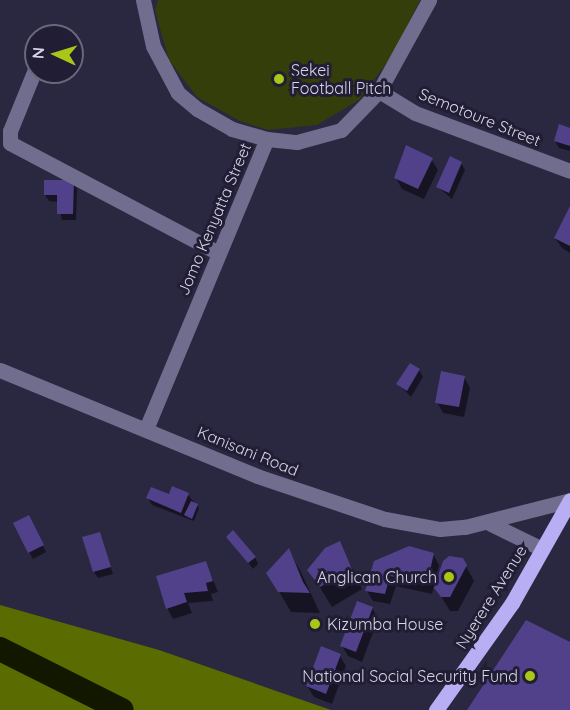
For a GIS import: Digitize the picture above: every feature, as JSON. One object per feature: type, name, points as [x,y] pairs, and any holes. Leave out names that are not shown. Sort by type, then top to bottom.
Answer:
[{"type":"main road","name":"Nyerere Avenue","points":[[436,710],[500,621],[570,500]]},
{"type":"street","points":[[143,0],[153,46],[178,93],[197,109],[232,129],[267,139]]},
{"type":"street","name":"Jomo Kenyatta Street","points":[[146,429],[267,139],[297,142],[340,130],[380,91],[429,0]]},
{"type":"street","points":[[29,84],[9,131],[10,143],[219,253]]},
{"type":"street","name":"Semotoure Street","points":[[380,91],[415,113],[570,171]]},
{"type":"street","name":"Kanisani Road","points":[[0,370],[257,476],[384,519],[441,529],[491,524],[570,500]]},
{"type":"street","points":[[491,524],[542,549]]},
{"type":"green space","name":"Sekei Football Pitch","points":[[158,0],[420,0],[391,57],[359,100],[317,125],[268,130],[240,121],[197,97],[169,60],[155,11]]},
{"type":"green space","points":[[0,605],[159,650],[331,710],[0,710]]},
{"type":"building","points":[[559,124],[570,128],[570,146],[554,141]]},
{"type":"building","points":[[406,145],[433,158],[418,189],[394,178]]},
{"type":"building","points":[[450,156],[462,162],[449,193],[436,187]]},
{"type":"building","points":[[44,180],[74,180],[73,214],[57,214],[57,195],[44,195]]},
{"type":"building","points":[[570,206],[570,246],[554,238]]},
{"type":"building","points":[[410,363],[420,369],[407,391],[396,384]]},
{"type":"building","points":[[441,371],[465,376],[459,407],[435,403]]},
{"type":"building","points":[[172,486],[189,493],[181,513],[146,498],[151,487],[169,494]]},
{"type":"building","points":[[191,501],[198,504],[192,519],[184,515]]},
{"type":"building","points":[[29,515],[44,545],[28,553],[13,523]]},
{"type":"building","points":[[233,530],[256,557],[248,563],[226,537]]},
{"type":"building","points":[[100,532],[111,567],[93,572],[82,537]]},
{"type":"building","points":[[340,541],[352,569],[320,587],[307,570],[325,548]]},
{"type":"building","points":[[409,546],[434,553],[427,584],[390,576],[385,594],[365,591],[374,561]]},
{"type":"building","points":[[289,548],[310,593],[278,592],[266,573]]},
{"type":"building","name":"Anglican Church","points":[[449,556],[463,558],[467,565],[450,597],[441,597],[434,588],[443,561]]},
{"type":"building","points":[[206,561],[213,581],[206,583],[208,591],[184,593],[187,602],[166,609],[156,576]]},
{"type":"building","points":[[357,601],[373,607],[356,652],[340,646]]},
{"type":"building","name":"National Social Security Fund","points":[[526,620],[570,642],[570,710],[467,710]]},
{"type":"building","points":[[321,646],[341,654],[326,694],[306,686]]},
{"type":"waterway","points":[[0,649],[122,710]]},
{"type":"place","name":"Sekei Football Pitch","points":[[279,79]]},
{"type":"place","name":"Anglican Church","points":[[449,577]]},
{"type":"place","name":"Kizumba House","points":[[315,624]]},
{"type":"place","name":"National Social Security Fund","points":[[530,676]]}]
